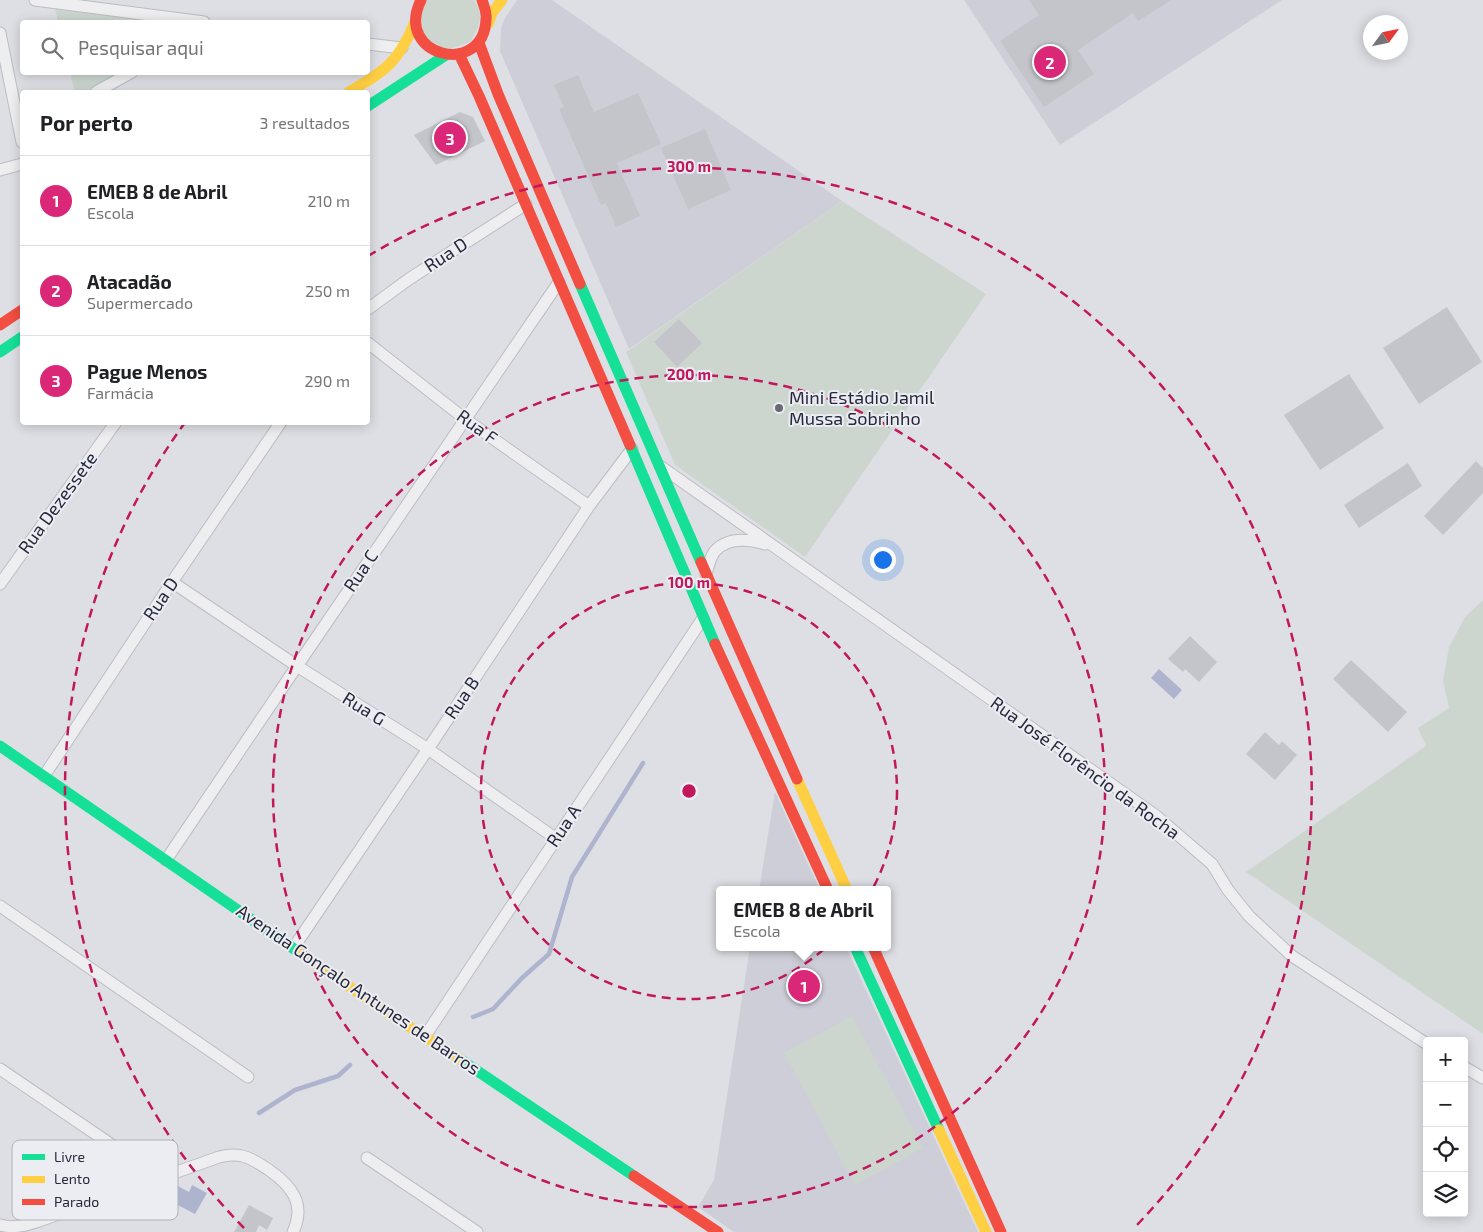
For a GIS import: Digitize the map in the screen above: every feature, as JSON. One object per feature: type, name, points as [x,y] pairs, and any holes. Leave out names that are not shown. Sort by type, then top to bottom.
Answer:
[{"type":"main road","points":[[407,0],[415,19],[417,30],[425,44],[438,52],[446,54],[466,52],[479,43],[492,13],[502,0]]},
{"type":"main road","points":[[352,90],[389,66],[396,58],[415,19],[421,0]]},
{"type":"main road","points":[[482,0],[488,16],[487,26]]},
{"type":"main road","points":[[479,43],[498,94],[706,574],[845,886]]},
{"type":"main road","points":[[370,105],[446,54]]},
{"type":"main road","points":[[459,54],[632,449],[703,618],[826,886]]},
{"type":"main road","points":[[0,324],[20,311]]},
{"type":"main road","points":[[0,352],[20,338]]},
{"type":"main road","name":"Avenida Gonçalo Antunes de Barros","points":[[0,746],[385,1011],[718,1232]]},
{"type":"main road","points":[[857,951],[986,1232]]},
{"type":"main road","points":[[875,951],[1001,1232]]},
{"type":"street","points":[[35,0],[189,20]]},
{"type":"street","points":[[0,33],[20,132]]},
{"type":"street","points":[[370,44],[402,48]]},
{"type":"street","points":[[100,90],[127,75]]},
{"type":"street","points":[[0,170],[20,165]]},
{"type":"street","name":"Rua D","points":[[370,308],[409,279],[526,204]]},
{"type":"street","name":"Rua C","points":[[166,860],[559,282]]},
{"type":"street","name":"Rua F","points":[[370,345],[465,419],[589,506]]},
{"type":"street","name":"Rua Dezessete","points":[[0,584],[114,425]]},
{"type":"street","name":"Rua D","points":[[44,776],[172,582],[279,425]]},
{"type":"street","name":"Rua B","points":[[294,947],[589,506],[632,449]]},
{"type":"street","name":"Rua José Florêncio da Rocha","points":[[659,465],[1155,815],[1212,864],[1228,890],[1249,916],[1292,956],[1423,1041]]},
{"type":"street","name":"Rua José Florêncio da Rocha","points":[[706,574],[715,551],[727,543],[738,540],[751,540],[774,546]]},
{"type":"street","name":"Rua G","points":[[172,582],[297,666],[428,749],[556,838]]},
{"type":"street","name":"Rua A","points":[[425,1036],[703,618]]},
{"type":"street","points":[[0,906],[248,1077]]},
{"type":"street","points":[[0,1069],[105,1140]]},
{"type":"street","points":[[1468,1069],[1483,1078]]},
{"type":"street","points":[[178,1171],[219,1157],[232,1155],[244,1156],[256,1161],[284,1180],[292,1191],[297,1201],[298,1214],[295,1231]]},
{"type":"street","points":[[367,1158],[477,1232]]},
{"type":"street","points":[[0,1226],[20,1226],[42,1220]]},
{"type":"shaded area","points":[[424,0],[474,0],[479,12],[480,22],[470,42],[447,50],[424,37],[420,9]]},
{"type":"shaded area","points":[[517,0],[552,0],[842,201],[629,349],[500,51],[501,29],[505,18]]},
{"type":"shaded area","points":[[964,0],[1282,0],[1060,145]]},
{"type":"shaded area","points":[[55,9],[146,20],[58,20]]},
{"type":"shaded area","points":[[71,75],[119,75],[91,90],[74,90]]},
{"type":"shaded area","name":"Mini Estádio Jamil Mussa Sobrinho","points":[[842,201],[986,294],[805,557],[675,465],[626,352]]},
{"type":"shaded area","points":[[1483,600],[1483,1034],[1246,872],[1426,746],[1418,728],[1449,708],[1443,681],[1449,647],[1465,617]]},
{"type":"shaded area","points":[[775,792],[818,886],[760,886]]},
{"type":"shaded area","points":[[749,951],[848,951],[978,1232],[734,1232],[698,1207],[714,1180]]},
{"type":"shaded area","points":[[852,1016],[923,1148],[855,1185],[784,1053]]},
{"type":"water","points":[[1159,669],[1182,690],[1174,699],[1151,678]]},
{"type":"water","points":[[192,1185],[207,1193],[195,1214],[178,1205],[178,1186],[189,1192]]},
{"type":"building","points":[[1029,0],[1171,0],[1138,21],[1133,13],[1078,50],[1094,74],[1044,107],[1000,41],[1039,15]]},
{"type":"building","points":[[578,75],[594,112],[638,93],[661,144],[617,163],[640,216],[616,227],[606,203],[601,205],[559,109],[564,107],[554,85]]},
{"type":"building","points":[[460,112],[473,117],[485,141],[436,165],[414,135]]},
{"type":"building","points":[[705,129],[731,190],[688,209],[661,148]]},
{"type":"building","points":[[1447,307],[1482,362],[1419,404],[1383,348]]},
{"type":"building","points":[[679,319],[702,343],[677,367],[654,342]]},
{"type":"building","points":[[1349,374],[1384,428],[1320,470],[1284,415]]},
{"type":"building","points":[[1476,461],[1483,468],[1483,493],[1443,535],[1424,516]]},
{"type":"building","points":[[1408,463],[1422,486],[1359,528],[1344,505]]},
{"type":"building","points":[[1190,636],[1217,662],[1199,682],[1185,669],[1183,672],[1168,659]]},
{"type":"building","points":[[1351,660],[1407,712],[1388,732],[1333,679]]},
{"type":"building","points":[[1265,732],[1279,745],[1282,741],[1297,755],[1275,780],[1246,754]]},
{"type":"building","points":[[249,1205],[273,1218],[267,1230],[259,1225],[256,1232],[234,1232]]},
{"type":"waterway","points":[[473,1017],[493,1009],[522,978],[549,954],[572,877],[643,763]]},
{"type":"waterway","points":[[259,1113],[295,1090],[338,1076],[350,1065]]},
{"type":"traffic: fast","points":[[370,105],[446,55]]},
{"type":"traffic: fast","points":[[580,284],[701,562]]},
{"type":"traffic: fast","points":[[0,352],[20,338]]},
{"type":"traffic: fast","points":[[630,445],[715,644]]},
{"type":"traffic: fast","points":[[0,746],[300,953]]},
{"type":"traffic: fast","points":[[857,951],[939,1130]]},
{"type":"traffic: fast","points":[[461,1060],[634,1176]]},
{"type":"traffic: slow","points":[[488,24],[492,13],[502,0]]},
{"type":"traffic: slow","points":[[352,90],[373,78],[390,64],[403,47],[415,22]]},
{"type":"traffic: slow","points":[[797,779],[845,886]]},
{"type":"traffic: slow","points":[[300,953],[461,1060]]},
{"type":"traffic: slow","points":[[939,1130],[986,1232]]},
{"type":"traffic: jam","points":[[421,0],[416,20],[419,35],[429,47],[442,53],[457,54],[471,49],[481,37],[486,17],[482,0]]},
{"type":"traffic: jam","points":[[479,43],[498,94],[580,284]]},
{"type":"traffic: jam","points":[[459,54],[630,445]]},
{"type":"traffic: jam","points":[[0,325],[20,311]]},
{"type":"traffic: jam","points":[[701,562],[797,779]]},
{"type":"traffic: jam","points":[[715,644],[826,886]]},
{"type":"traffic: jam","points":[[875,951],[1001,1232]]},
{"type":"traffic: jam","points":[[634,1176],[718,1232]]},
{"type":"place","name":"Atacadão","points":[[1050,62]]},
{"type":"place","name":"Pague Menos","points":[[450,138]]},
{"type":"place","name":"Mini Estádio Jamil Mussa Sobrinho","points":[[779,408]]},
{"type":"place","name":"EMEB 8 de Abril","points":[[804,986]]}]
